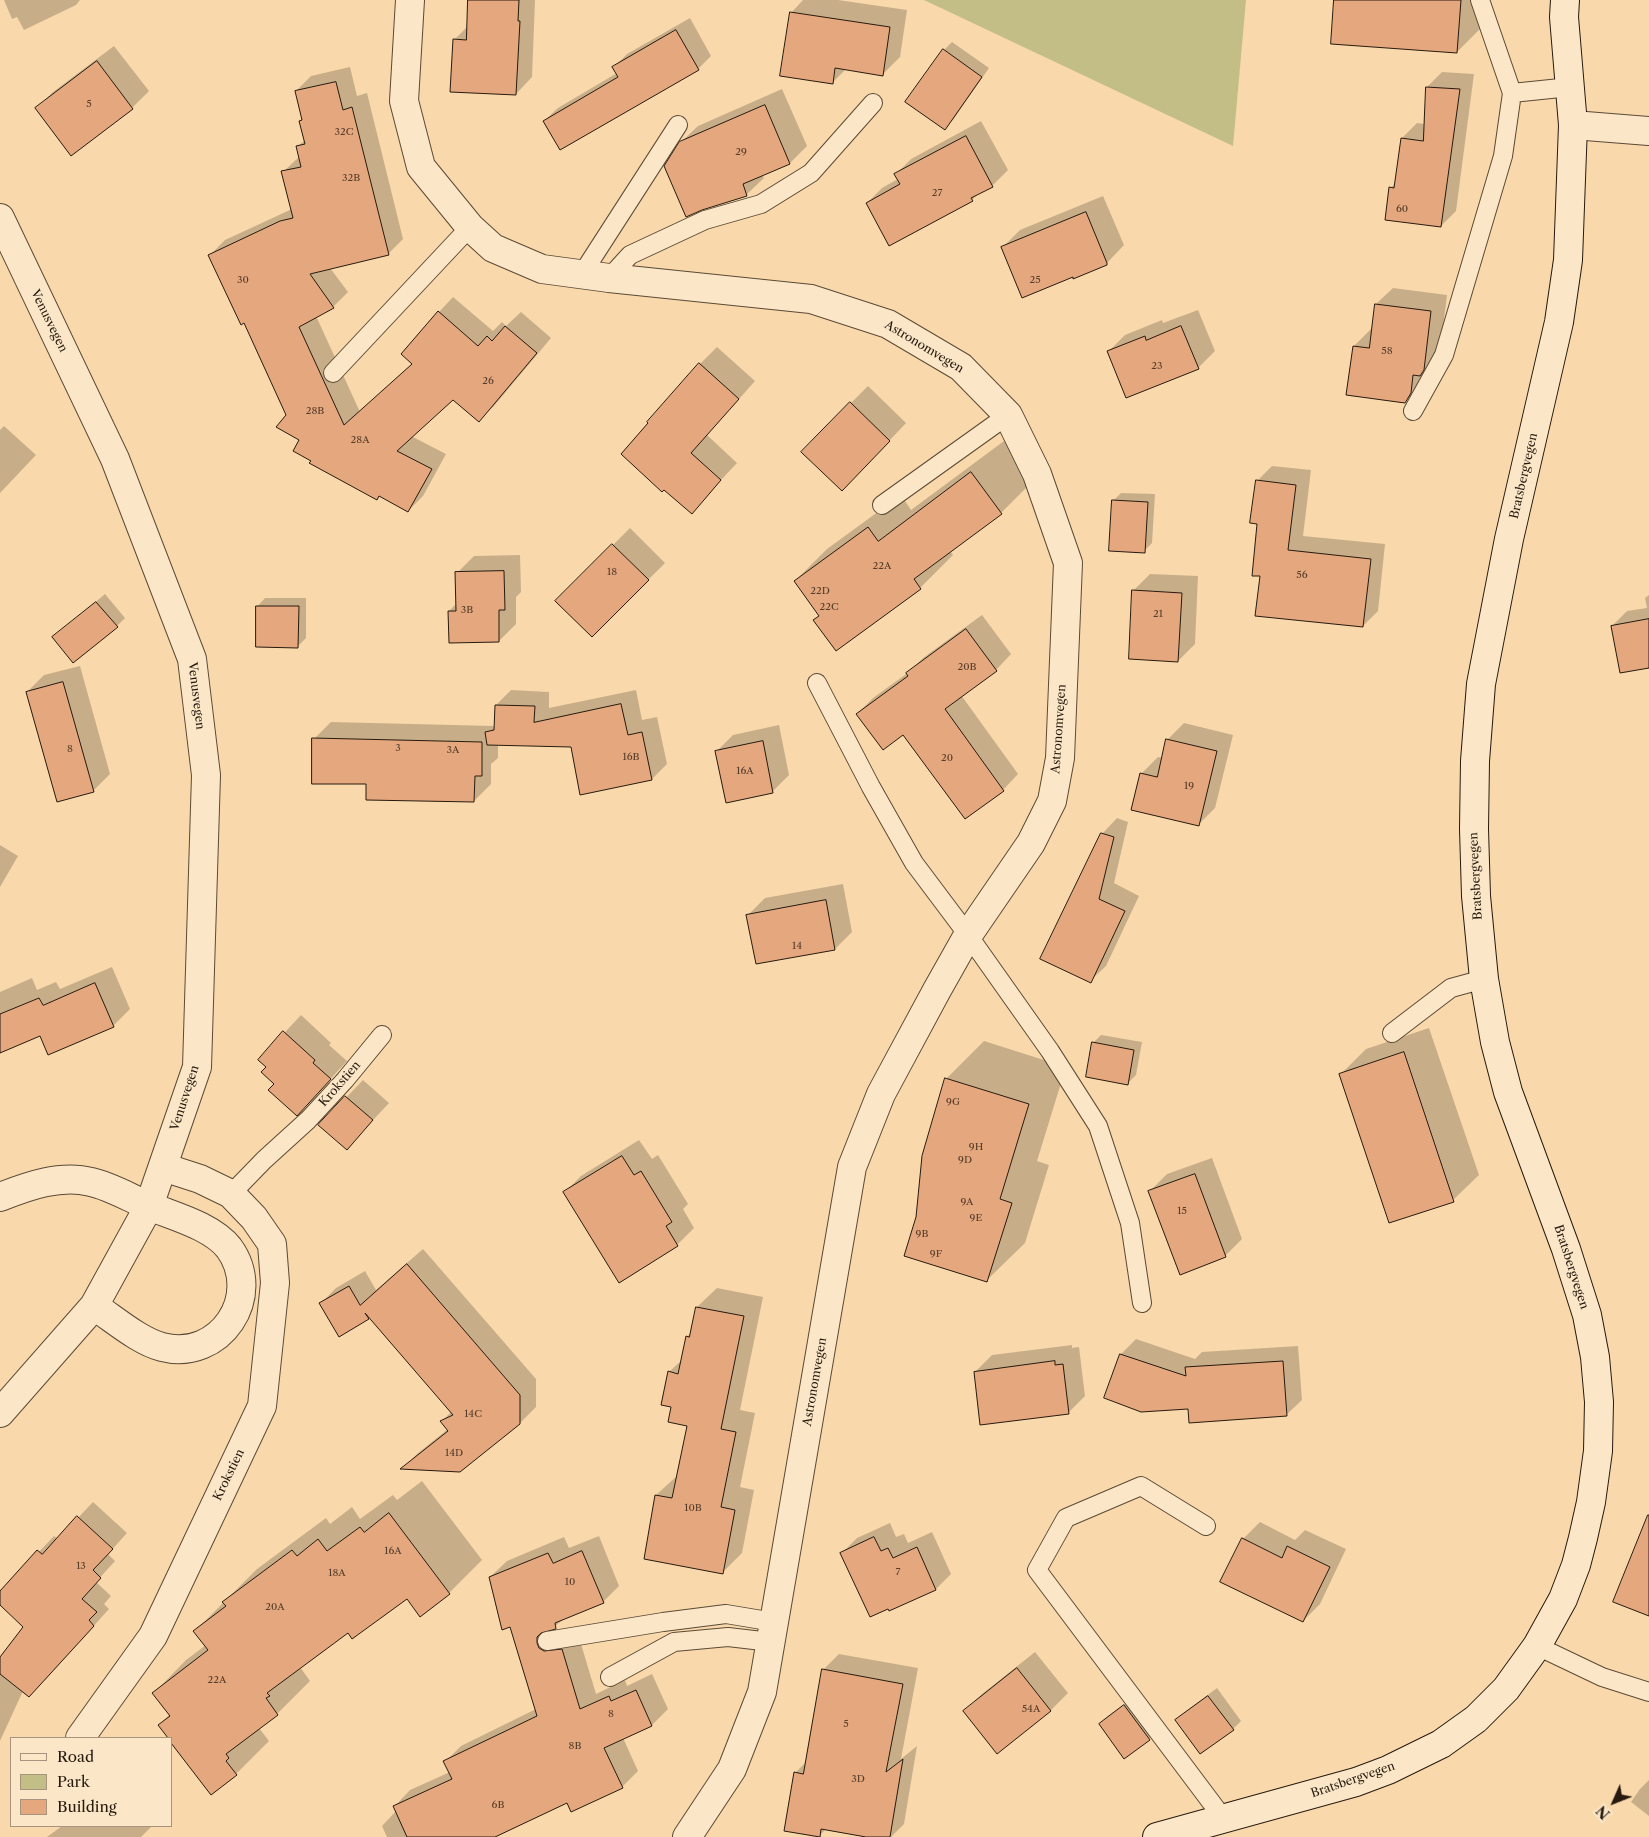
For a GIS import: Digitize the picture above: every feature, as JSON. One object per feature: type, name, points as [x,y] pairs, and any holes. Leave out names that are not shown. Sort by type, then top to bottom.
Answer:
[{"type":"street","name":"Astronomvegen","points":[[410,0],[404,101],[421,168],[470,228],[494,248],[542,269],[609,278],[811,299],[888,324],[961,366],[1008,415],[1037,474],[1068,563],[1060,758],[1052,801],[1031,843],[968,935],[881,1094],[852,1167],[762,1692],[732,1768],[687,1837]]},
{"type":"street","name":"Bratsbergvegen","points":[[1157,1837],[1356,1782],[1388,1770],[1442,1744],[1476,1719],[1500,1695],[1537,1646],[1563,1599],[1576,1565],[1591,1502],[1598,1451],[1599,1402],[1595,1357],[1587,1316],[1566,1249],[1508,1092],[1495,1042],[1484,979],[1476,896],[1474,829],[1481,684],[1509,539],[1559,322],[1568,260],[1573,126],[1564,17],[1565,0]]},
{"type":"street","points":[[1573,126],[1649,131]]},
{"type":"street","name":"Venusvegen","points":[[0,218],[115,459],[192,659],[206,775],[197,1067],[149,1206],[94,1306],[0,1413]]},
{"type":"street","name":"Krokstien","points":[[81,1737],[153,1636],[262,1406],[276,1283],[272,1244],[254,1218],[231,1194],[200,1179],[163,1167]]},
{"type":"street","points":[[0,1197],[22,1188],[69,1178],[92,1182],[214,1234],[228,1247],[238,1264],[242,1284],[239,1304],[231,1321],[218,1336],[200,1346],[181,1349],[162,1346],[144,1338],[94,1306]]},
{"type":"lane","points":[[1413,411],[1444,356],[1503,156],[1512,93],[1480,0]]},
{"type":"lane","points":[[1512,93],[1570,87]]},
{"type":"lane","points":[[609,278],[630,255],[705,220],[761,204],[811,173],[873,103]]},
{"type":"lane","points":[[582,274],[678,124]]},
{"type":"lane","points":[[333,373],[470,228]]},
{"type":"lane","points":[[882,505],[1008,415]]},
{"type":"lane","points":[[817,683],[871,787],[914,863],[968,935],[1050,1051],[1098,1126],[1130,1223],[1142,1303]]},
{"type":"lane","points":[[1392,1033],[1451,988],[1484,979]]},
{"type":"lane","name":"Krokstien","points":[[231,1194],[264,1160],[308,1120],[345,1080],[382,1035]]},
{"type":"lane","points":[[1206,1526],[1141,1486],[1066,1518],[1038,1570],[1223,1818]]},
{"type":"lane","points":[[547,1641],[726,1614],[772,1632]]},
{"type":"lane","points":[[610,1677],[674,1642],[772,1632]]},
{"type":"lane","points":[[1537,1646],[1602,1677],[1649,1692]]},
{"type":"green space","points":[[924,0],[1246,0],[1233,146]]},
{"type":"building","points":[[468,0],[519,0],[518,21],[520,21],[516,95],[450,92],[453,39],[466,40]]},
{"type":"building","points":[[1334,0],[1461,0],[1457,53],[1331,44]]},
{"type":"building","points":[[790,12],[890,27],[883,76],[835,68],[833,84],[780,76]]},
{"type":"building","points":[[676,30],[699,70],[560,150],[543,121],[618,77],[612,67]]},
{"type":"building","points":[[943,49],[982,77],[945,130],[905,102]]},
{"type":"building","points":[[97,61],[133,109],[71,156],[35,108]]},
{"type":"building","points":[[336,82],[343,110],[352,107],[389,255],[310,274],[334,308],[299,327],[344,425],[412,364],[401,354],[438,311],[478,346],[487,336],[492,341],[505,326],[537,353],[479,422],[453,400],[397,451],[432,469],[408,512],[379,496],[377,500],[309,463],[311,461],[293,451],[299,440],[276,427],[286,415],[244,323],[241,325],[208,255],[280,221],[293,218],[281,171],[301,167],[296,146],[305,144],[299,121],[302,120],[295,91]]},
{"type":"building","points":[[1426,87],[1460,89],[1441,227],[1385,220],[1389,187],[1394,188],[1401,138],[1423,141]]},
{"type":"building","points":[[765,105],[790,164],[743,184],[747,196],[686,217],[664,166],[679,142]]},
{"type":"building","points":[[966,136],[993,187],[971,198],[973,201],[889,246],[866,203],[900,184],[894,174]]},
{"type":"building","points":[[1086,212],[1107,265],[1022,298],[1001,247]]},
{"type":"building","points":[[1375,304],[1431,311],[1424,370],[1420,376],[1413,375],[1411,393],[1405,403],[1346,395],[1353,346],[1369,348]]},
{"type":"building","points":[[1181,326],[1199,369],[1126,398],[1107,351],[1145,336],[1146,340]]},
{"type":"building","points":[[699,363],[739,399],[691,453],[721,480],[692,514],[664,490],[662,492],[621,454]]},
{"type":"building","points":[[850,402],[890,441],[842,491],[801,452]]},
{"type":"building","points":[[971,472],[1002,514],[914,579],[921,589],[836,651],[813,620],[819,616],[794,581],[868,527],[878,541]]},
{"type":"building","points":[[1256,480],[1296,485],[1288,550],[1371,559],[1363,627],[1255,616],[1260,576],[1252,576],[1257,524],[1250,523]]},
{"type":"building","points":[[1112,500],[1148,502],[1145,553],[1109,551]]},
{"type":"building","points":[[612,544],[649,580],[592,637],[555,601]]},
{"type":"building","points":[[504,571],[505,610],[499,610],[499,642],[449,643],[448,611],[456,611],[455,572]]},
{"type":"building","points":[[1132,590],[1182,593],[1178,662],[1129,659]]},
{"type":"building","points":[[96,602],[118,627],[73,663],[52,637]]},
{"type":"building","points":[[256,606],[299,606],[298,648],[256,647]]},
{"type":"building","points":[[1649,619],[1649,668],[1620,673],[1611,626]]},
{"type":"building","points":[[966,629],[997,671],[945,709],[1004,791],[965,819],[903,735],[883,750],[856,714],[908,676],[906,673]]},
{"type":"building","points":[[63,682],[94,792],[57,802],[26,692]]},
{"type":"building","points":[[621,704],[628,735],[642,732],[652,780],[580,795],[571,747],[487,745],[485,732],[494,730],[495,705],[535,706],[534,722]]},
{"type":"building","points":[[312,738],[482,742],[482,776],[475,776],[474,802],[366,800],[366,784],[312,784]]},
{"type":"building","points":[[1166,739],[1217,751],[1199,826],[1131,810],[1140,773],[1157,777]]},
{"type":"building","points":[[763,741],[773,793],[726,803],[715,751]]},
{"type":"building","points":[[1101,833],[1114,837],[1099,899],[1125,911],[1091,983],[1040,959]]},
{"type":"building","points":[[826,900],[835,950],[756,964],[746,915]]},
{"type":"building","points":[[95,983],[114,1027],[48,1055],[40,1036],[0,1053],[0,1014],[39,998],[43,1005]]},
{"type":"building","points":[[283,1031],[315,1060],[313,1063],[331,1079],[297,1116],[268,1090],[274,1084],[261,1072],[266,1067],[258,1060]]},
{"type":"building","points":[[1092,1042],[1134,1050],[1128,1085],[1086,1077]]},
{"type":"building","points":[[1404,1052],[1454,1202],[1389,1223],[1339,1074]]},
{"type":"building","points":[[945,1078],[1029,1104],[1000,1199],[1012,1203],[987,1282],[904,1256],[916,1217],[922,1156]]},
{"type":"building","points":[[345,1096],[373,1120],[347,1150],[318,1125]]},
{"type":"building","points":[[622,1156],[634,1175],[641,1171],[672,1222],[666,1226],[678,1246],[619,1283],[563,1192]]},
{"type":"building","points":[[1195,1174],[1226,1257],[1180,1275],[1148,1191]]},
{"type":"building","points":[[407,1264],[520,1395],[520,1424],[460,1472],[400,1469],[448,1431],[440,1421],[453,1415],[365,1313],[369,1319],[339,1337],[319,1303],[349,1286],[360,1305]]},
{"type":"building","points":[[696,1307],[744,1316],[721,1429],[736,1432],[721,1507],[735,1510],[723,1574],[644,1559],[655,1495],[672,1498],[687,1426],[668,1422],[671,1407],[661,1405],[668,1371],[678,1374],[686,1336],[689,1337]]},
{"type":"building","points":[[1120,1354],[1186,1376],[1185,1367],[1283,1361],[1287,1416],[1189,1423],[1188,1409],[1141,1412],[1104,1398]]},
{"type":"building","points":[[1055,1361],[1055,1365],[1063,1364],[1069,1414],[980,1425],[974,1372]]},
{"type":"building","points":[[389,1513],[450,1594],[420,1617],[407,1599],[352,1639],[348,1633],[267,1693],[270,1696],[266,1698],[278,1715],[226,1754],[229,1758],[226,1761],[237,1775],[211,1795],[172,1744],[172,1737],[167,1737],[158,1725],[170,1716],[152,1693],[208,1650],[193,1631],[226,1606],[222,1602],[292,1550],[297,1556],[318,1539],[327,1551],[360,1527],[364,1532]]},
{"type":"building","points":[[1649,1515],[1649,1616],[1613,1602]]},
{"type":"building","points":[[77,1516],[113,1549],[93,1570],[101,1578],[82,1599],[97,1612],[89,1620],[94,1626],[29,1697],[0,1674],[0,1657],[23,1627],[0,1605],[0,1591],[37,1550],[42,1554]]},
{"type":"building","points":[[874,1537],[881,1551],[888,1548],[893,1558],[917,1547],[936,1590],[889,1611],[888,1609],[870,1617],[840,1553]]},
{"type":"building","points":[[1242,1538],[1282,1558],[1287,1546],[1330,1567],[1303,1622],[1220,1582]]},
{"type":"building","points":[[582,1551],[604,1603],[555,1623],[556,1629],[541,1633],[537,1637],[537,1643],[539,1648],[544,1651],[562,1649],[580,1709],[609,1696],[611,1701],[636,1690],[652,1726],[604,1748],[623,1788],[571,1812],[567,1803],[495,1837],[407,1837],[393,1806],[452,1779],[443,1761],[537,1716],[510,1627],[502,1630],[489,1577],[548,1553],[553,1563]]},
{"type":"building","points":[[1017,1668],[1051,1711],[997,1754],[963,1711]]},
{"type":"building","points":[[822,1669],[903,1684],[886,1772],[903,1759],[890,1837],[866,1837],[821,1829],[820,1837],[784,1831],[794,1772],[803,1774]]},
{"type":"building","points":[[1208,1696],[1234,1730],[1200,1754],[1175,1720]]},
{"type":"building","points":[[1124,1705],[1150,1740],[1124,1759],[1099,1724]]}]
